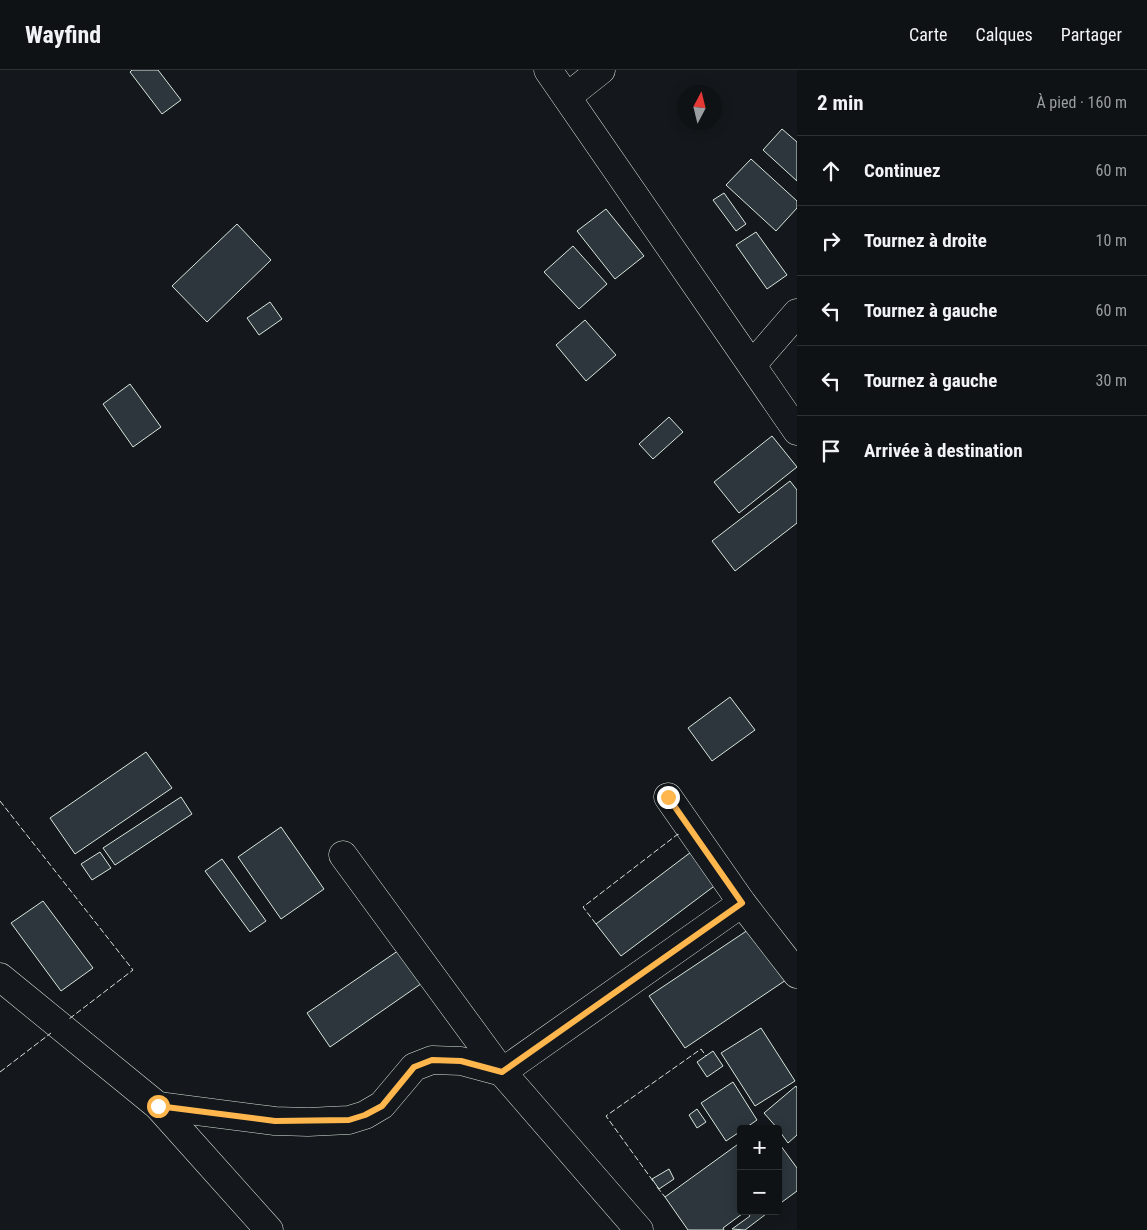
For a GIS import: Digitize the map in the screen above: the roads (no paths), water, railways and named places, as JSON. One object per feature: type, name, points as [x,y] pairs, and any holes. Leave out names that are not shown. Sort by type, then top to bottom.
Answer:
[{"type":"street","points":[[548,70],[797,430]]},
{"type":"street","points":[[568,97],[601,70]]},
{"type":"street","points":[[752,365],[797,313]]},
{"type":"street","points":[[668,797],[742,903],[797,974]]},
{"type":"street","points":[[343,855],[502,1072],[639,1230]]},
{"type":"street","points":[[502,1072],[742,903]]},
{"type":"street","points":[[0,977],[158,1106],[269,1230]]},
{"type":"street","points":[[158,1106],[275,1121],[349,1120],[365,1115],[382,1106],[414,1067],[432,1060],[461,1061],[502,1072]]}]
